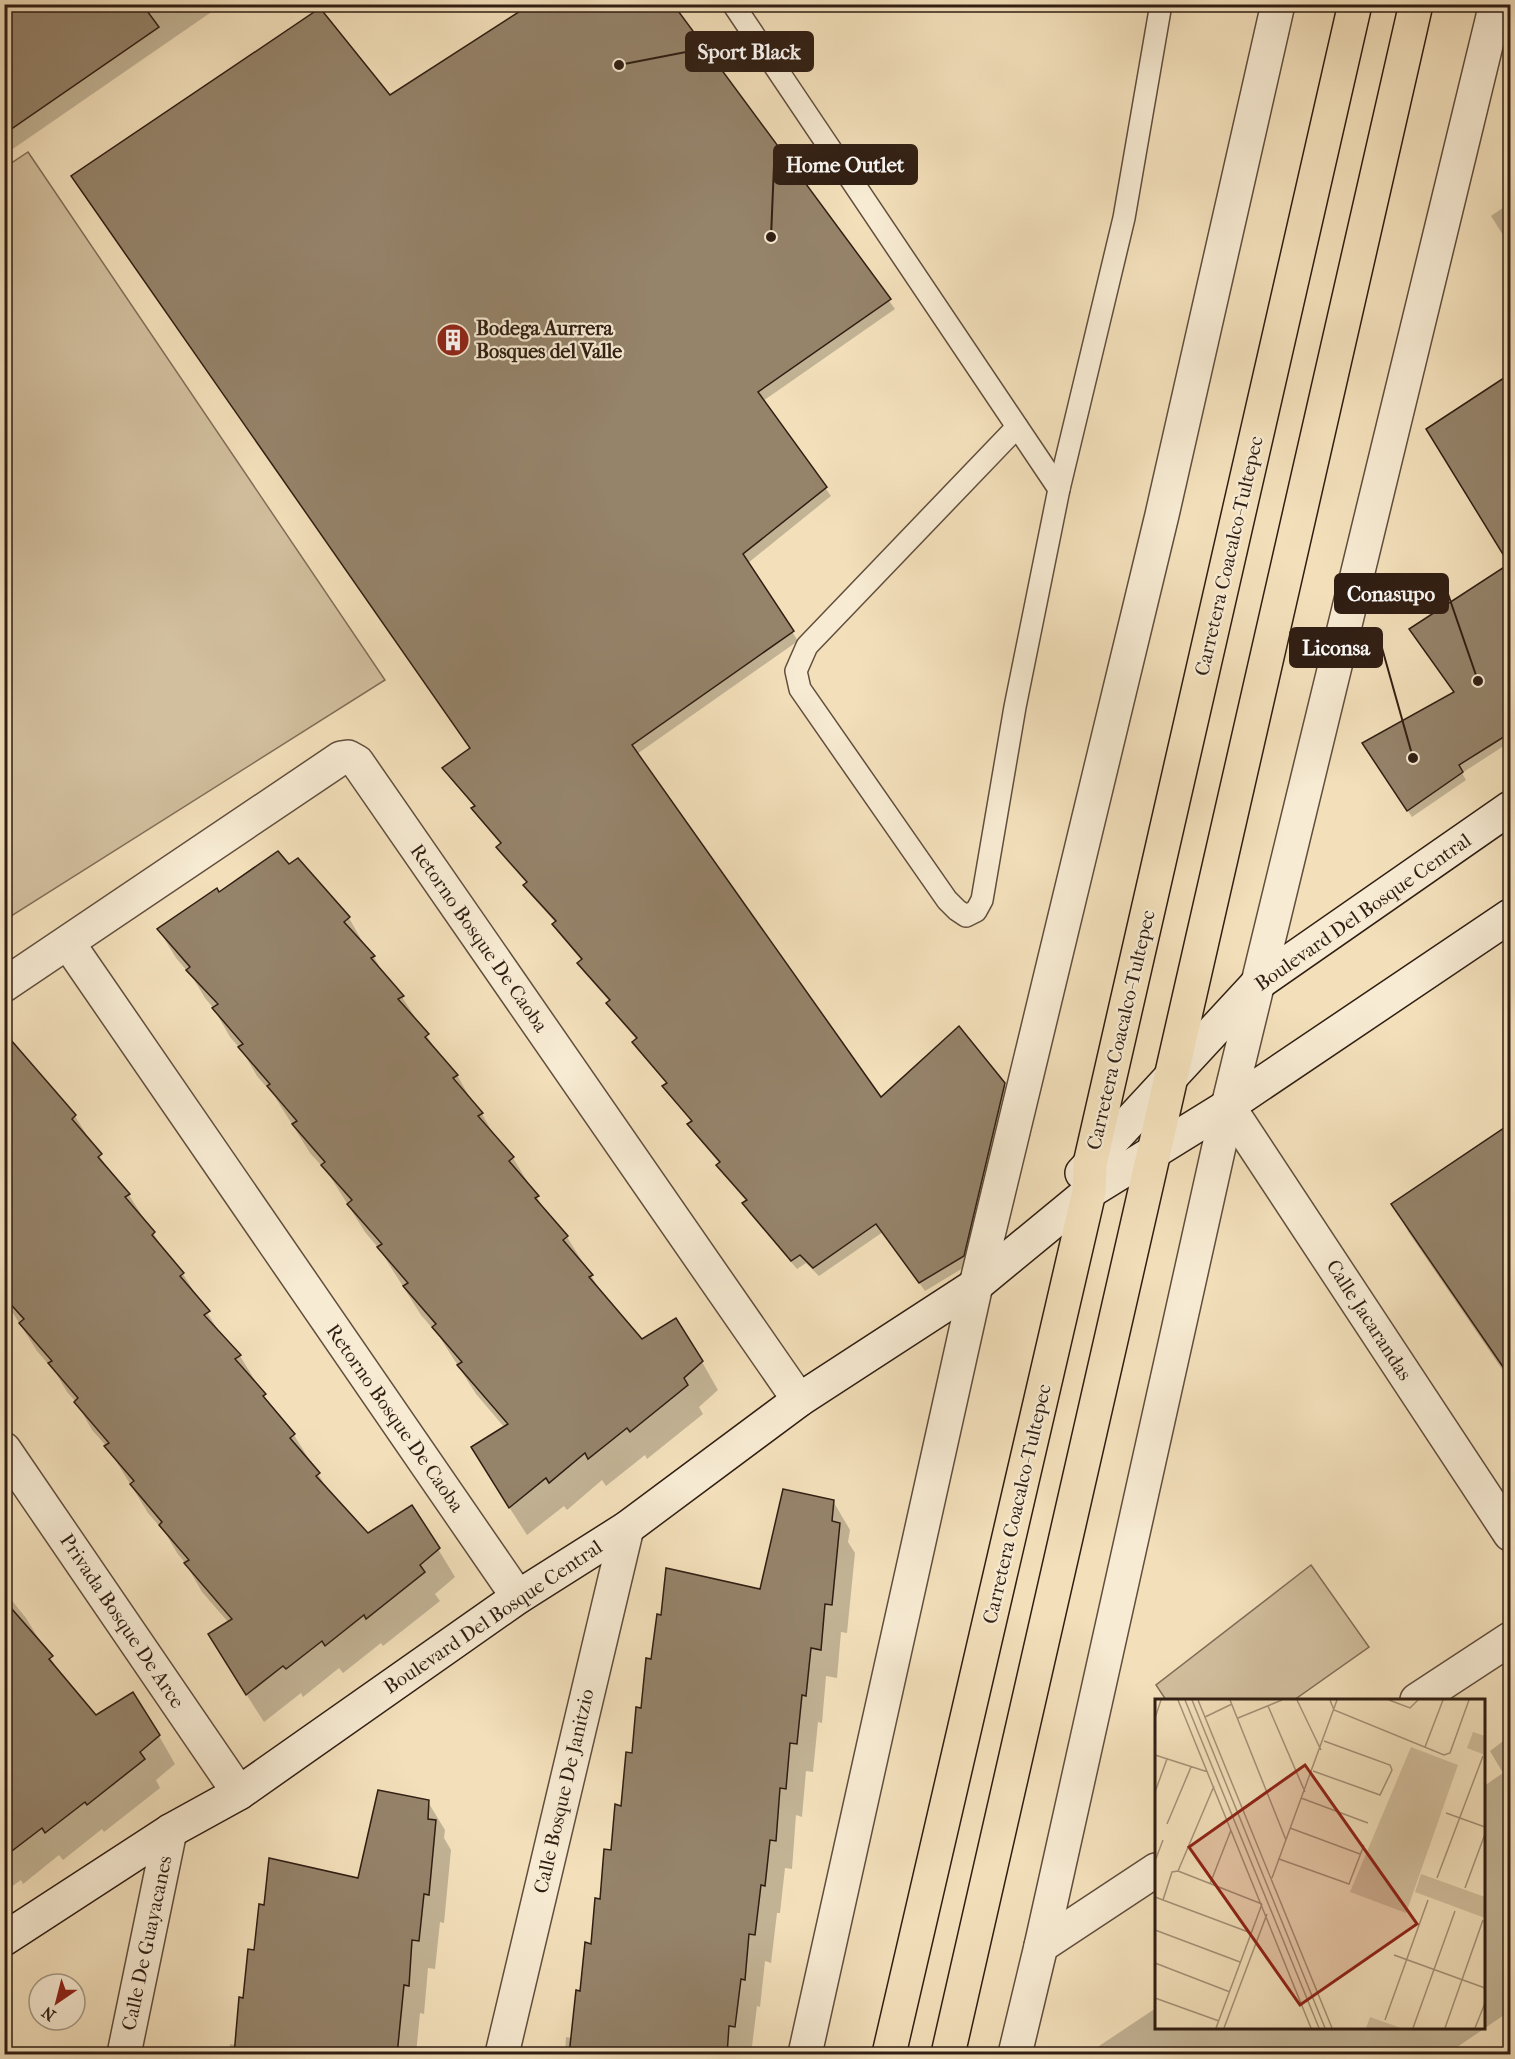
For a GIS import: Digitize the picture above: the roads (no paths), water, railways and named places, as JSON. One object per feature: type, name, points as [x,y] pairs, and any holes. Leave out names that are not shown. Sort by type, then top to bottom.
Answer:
[{"type":"main road","name":"Carretera Coacalco-Tultepec","points":[[889,2055],[1355,4]]},
{"type":"main road","points":[[948,2055],[1416,4]]},
{"type":"street","points":[[806,2055],[976,1286],[1162,515],[1278,4]]},
{"type":"street","points":[[1015,2055],[1228,1106],[1496,4]]},
{"type":"street","name":"Retorno Bosque De Caoba","points":[[4,986],[341,758],[348,757],[357,762],[799,1400]]},
{"type":"street","name":"Boulevard Del Bosque Central","points":[[4,1940],[170,1832],[239,1793],[518,1597],[627,1528],[799,1400],[976,1286],[1090,1178],[1171,1077],[1257,984],[1510,808]]},
{"type":"street","name":"Boulevard Del Bosque Central","points":[[1090,1178],[1153,1152],[1508,925]]},
{"type":"street","name":"Retorno Bosque De Caoba","points":[[68,944],[518,1597]]},
{"type":"street","name":"Calle Jacarandas","points":[[1228,1106],[1510,1534]]},
{"type":"street","name":"Privada Bosque De Arce","points":[[4,1449],[239,1793]]},
{"type":"street","name":"Calle Bosque De Janitzio","points":[[502,2055],[627,1528]]},
{"type":"street","points":[[1420,1699],[1510,1639]]},
{"type":"street","name":"Calle De Guayacanes","points":[[123,2055],[170,1832]]},
{"type":"street","points":[[1041,1946],[1155,1871]]},
{"type":"lane","points":[[733,4],[1059,489]]},
{"type":"lane","points":[[1017,427],[807,646],[796,672],[800,689],[947,900],[966,916],[976,911],[982,900],[1015,707],[1059,489],[1124,218],[1161,4]]},
{"type":"place","name":"Sport Black","points":[[619,65]]},
{"type":"place","name":"Home Outlet","points":[[771,237]]},
{"type":"place","name":"Bodega Aurrera Bosques del Valle","points":[[453,340]]},
{"type":"place","name":"Conasupo","points":[[1478,681]]},
{"type":"place","name":"Liconsa","points":[[1413,758]]}]
